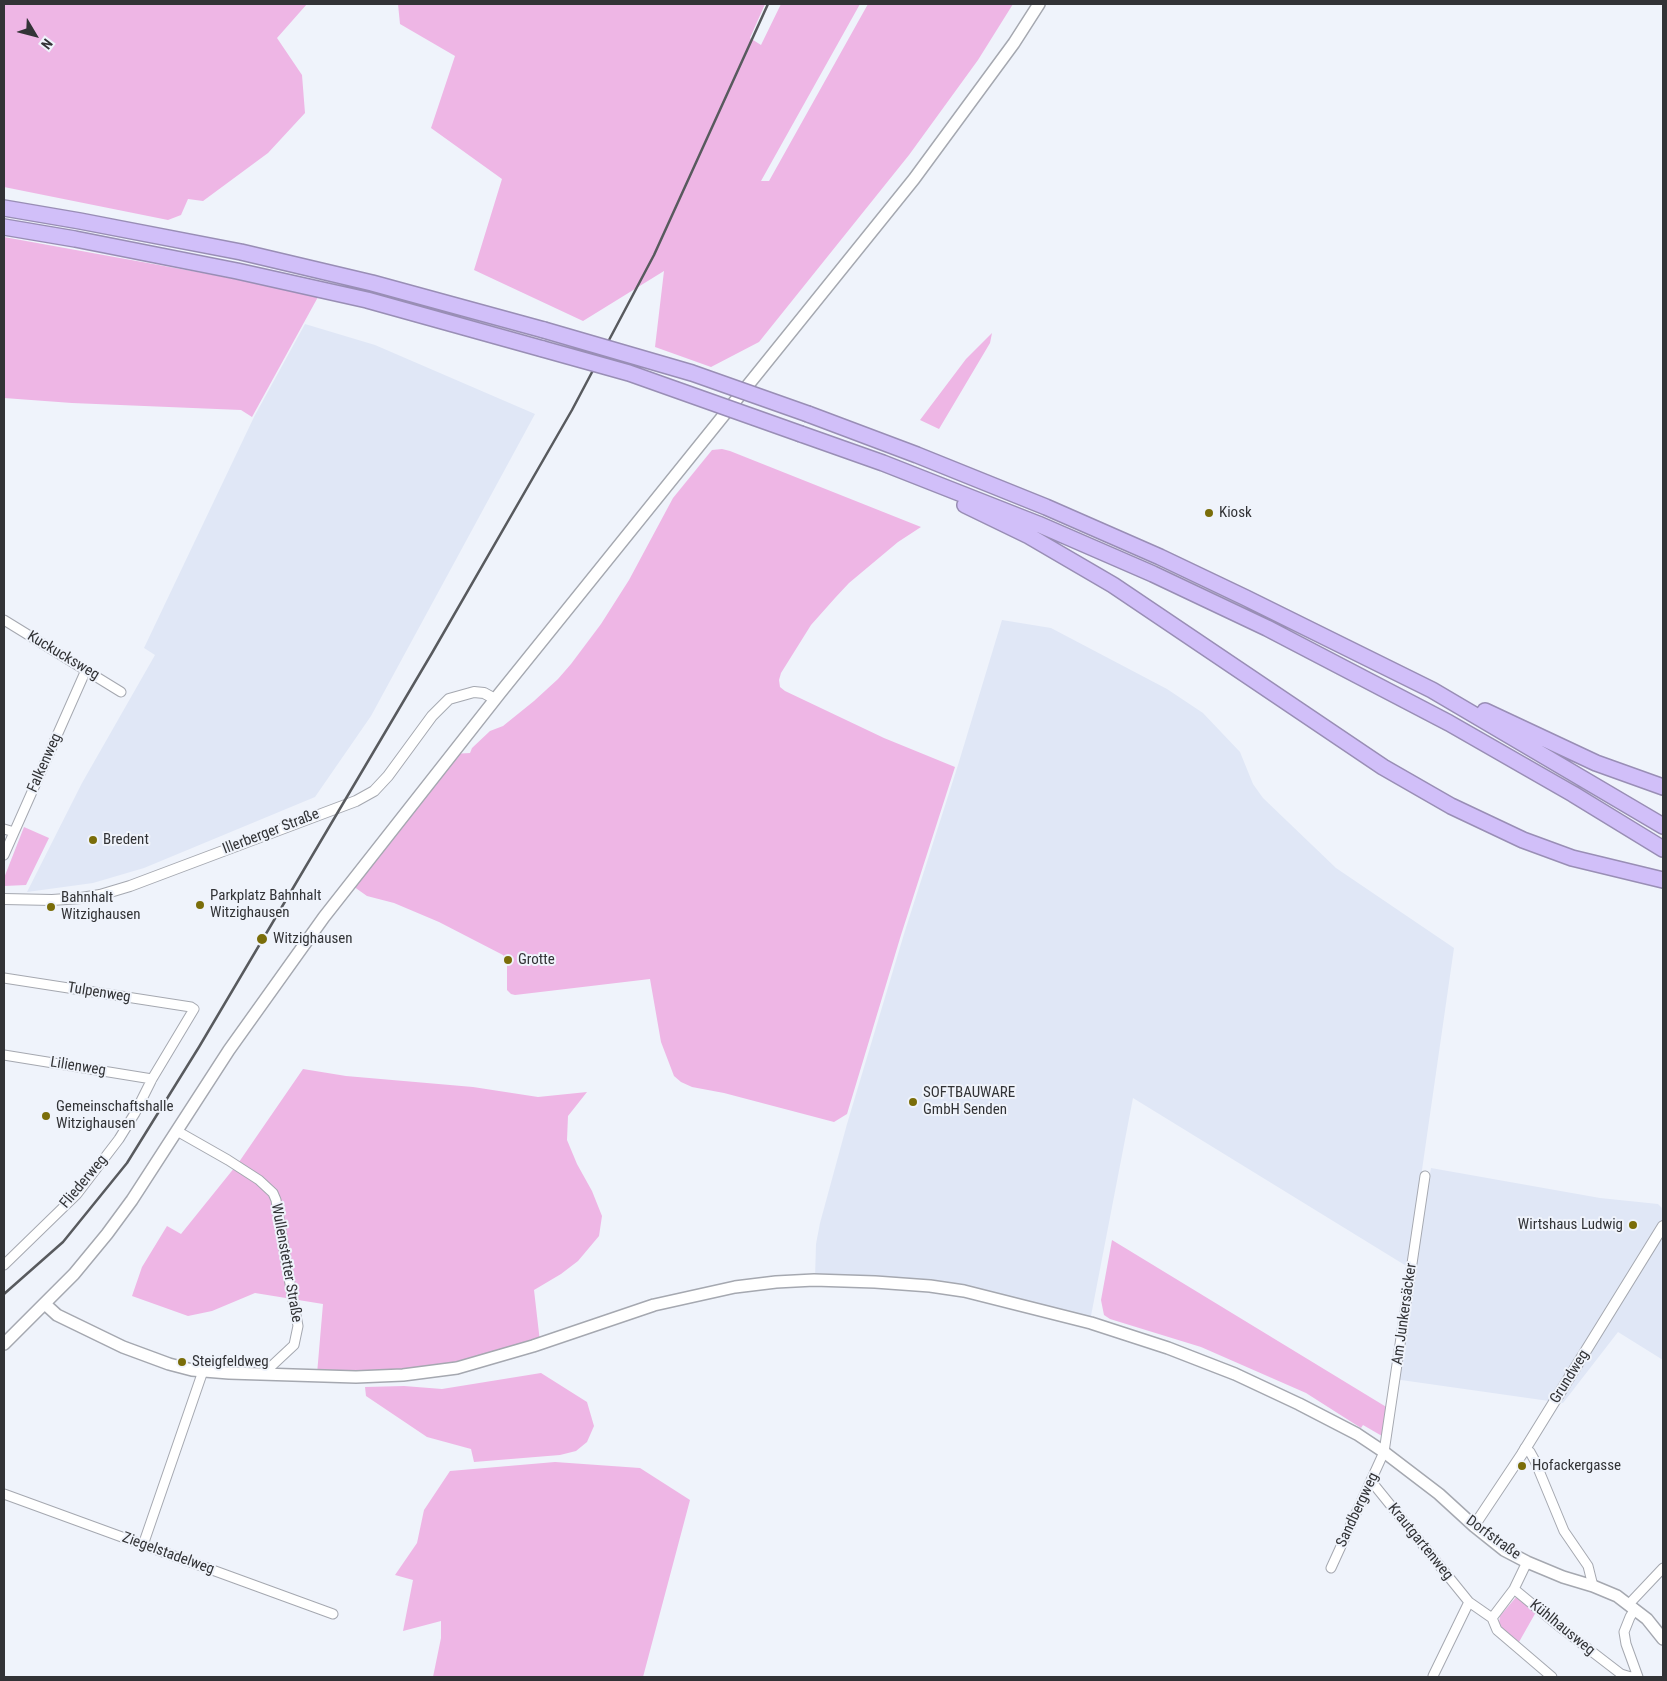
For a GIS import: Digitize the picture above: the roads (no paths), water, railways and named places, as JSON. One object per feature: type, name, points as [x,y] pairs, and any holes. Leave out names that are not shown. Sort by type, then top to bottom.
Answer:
[{"type":"highway","points":[[4,208],[251,254],[372,283],[692,373],[808,414],[1046,507],[1160,557],[1432,690],[1663,826]]},
{"type":"highway","points":[[4,228],[237,270],[367,300],[629,373],[883,463],[1038,524],[1153,574],[1266,628],[1449,723],[1573,794],[1663,849]]},
{"type":"highway","points":[[883,463],[909,479],[1028,536],[1112,585],[1383,767],[1451,806],[1523,840],[1572,858],[1663,880]]},
{"type":"highway","points":[[1432,690],[1447,692],[1523,730],[1596,763],[1663,787]]},
{"type":"main road","points":[[4,1344],[74,1274],[107,1234],[229,1050],[324,917],[495,700],[914,179],[1014,43],[1039,4]]},
{"type":"main road","name":"Dorfstraße","points":[[45,1304],[57,1315],[122,1347],[169,1364],[203,1371],[356,1377],[403,1375],[457,1368],[533,1346],[645,1308],[736,1287],[814,1280],[930,1286],[964,1291],[1091,1323],[1168,1348],[1235,1374],[1357,1434],[1439,1494],[1504,1550],[1563,1577],[1617,1596],[1647,1619],[1663,1639]]},
{"type":"street","name":"Kuckucksweg","points":[[4,620],[121,692]]},
{"type":"street","name":"Falkenweg","points":[[4,855],[86,670]]},
{"type":"street","name":"Illerberger Straße","points":[[4,899],[52,900],[100,895],[130,886],[356,801],[374,791],[388,776],[432,716],[449,699],[474,692],[484,693],[495,700]]},
{"type":"street","points":[[4,829],[14,832]]},
{"type":"street","name":"Tulpenweg","points":[[4,978],[194,1009]]},
{"type":"street","name":"Fliederweg","points":[[4,1265],[77,1194],[119,1139],[194,1009]]},
{"type":"street","name":"Lilienweg","points":[[4,1055],[152,1079]]},
{"type":"street","name":"Wullenstetter Straße","points":[[177,1131],[260,1180],[273,1193],[276,1200],[298,1326],[294,1345],[264,1374]]},
{"type":"street","name":"Am Junkersäcker","points":[[1384,1452],[1425,1176]]},
{"type":"street","name":"Grundweg","points":[[1474,1526],[1525,1448],[1663,1226]]},
{"type":"street","points":[[143,1545],[203,1371]]},
{"type":"street","points":[[1525,1448],[1533,1456],[1564,1531],[1588,1566],[1593,1586]]},
{"type":"street","name":"Sandbergweg","points":[[1331,1568],[1384,1452]]},
{"type":"street","name":"Krautgartenweg","points":[[1371,1481],[1469,1602],[1492,1618],[1498,1630],[1552,1677]]},
{"type":"street","name":"Ziegelstadelweg","points":[[4,1494],[333,1614]]},
{"type":"street","name":"Kühlhausweg","points":[[1527,1562],[1514,1589],[1621,1674],[1631,1677],[1638,1676]]},
{"type":"street","points":[[1638,1676],[1626,1644],[1624,1632],[1632,1607],[1663,1568]]},
{"type":"street","points":[[1492,1618],[1514,1589]]},
{"type":"street","points":[[1433,1676],[1469,1602]]},
{"type":"railway","points":[[4,1294],[63,1242],[127,1163],[199,1047],[432,653],[572,410],[654,255],[768,4]]},
{"type":"place","name":"Kiosk","points":[[1209,513]]},
{"type":"place","name":"Bredent","points":[[93,840]]},
{"type":"place","name":"Parkplatz Bahnhalt Witzighausen","points":[[200,905]]},
{"type":"place","name":"Bahnhalt Witzighausen","points":[[51,907]]},
{"type":"place","name":"Witzighausen","points":[[262,939]]},
{"type":"place","name":"Grotte","points":[[508,960]]},
{"type":"place","name":"SOFTBAUWARE GmbH Senden","points":[[913,1102]]},
{"type":"place","name":"Gemeinschaftshalle Witzighausen","points":[[46,1116]]},
{"type":"place","name":"Wirtshaus Ludwig","points":[[1633,1225]]},
{"type":"place","name":"Steigfeldweg","points":[[182,1362]]},
{"type":"place","name":"Hofackergasse","points":[[1522,1466]]}]
